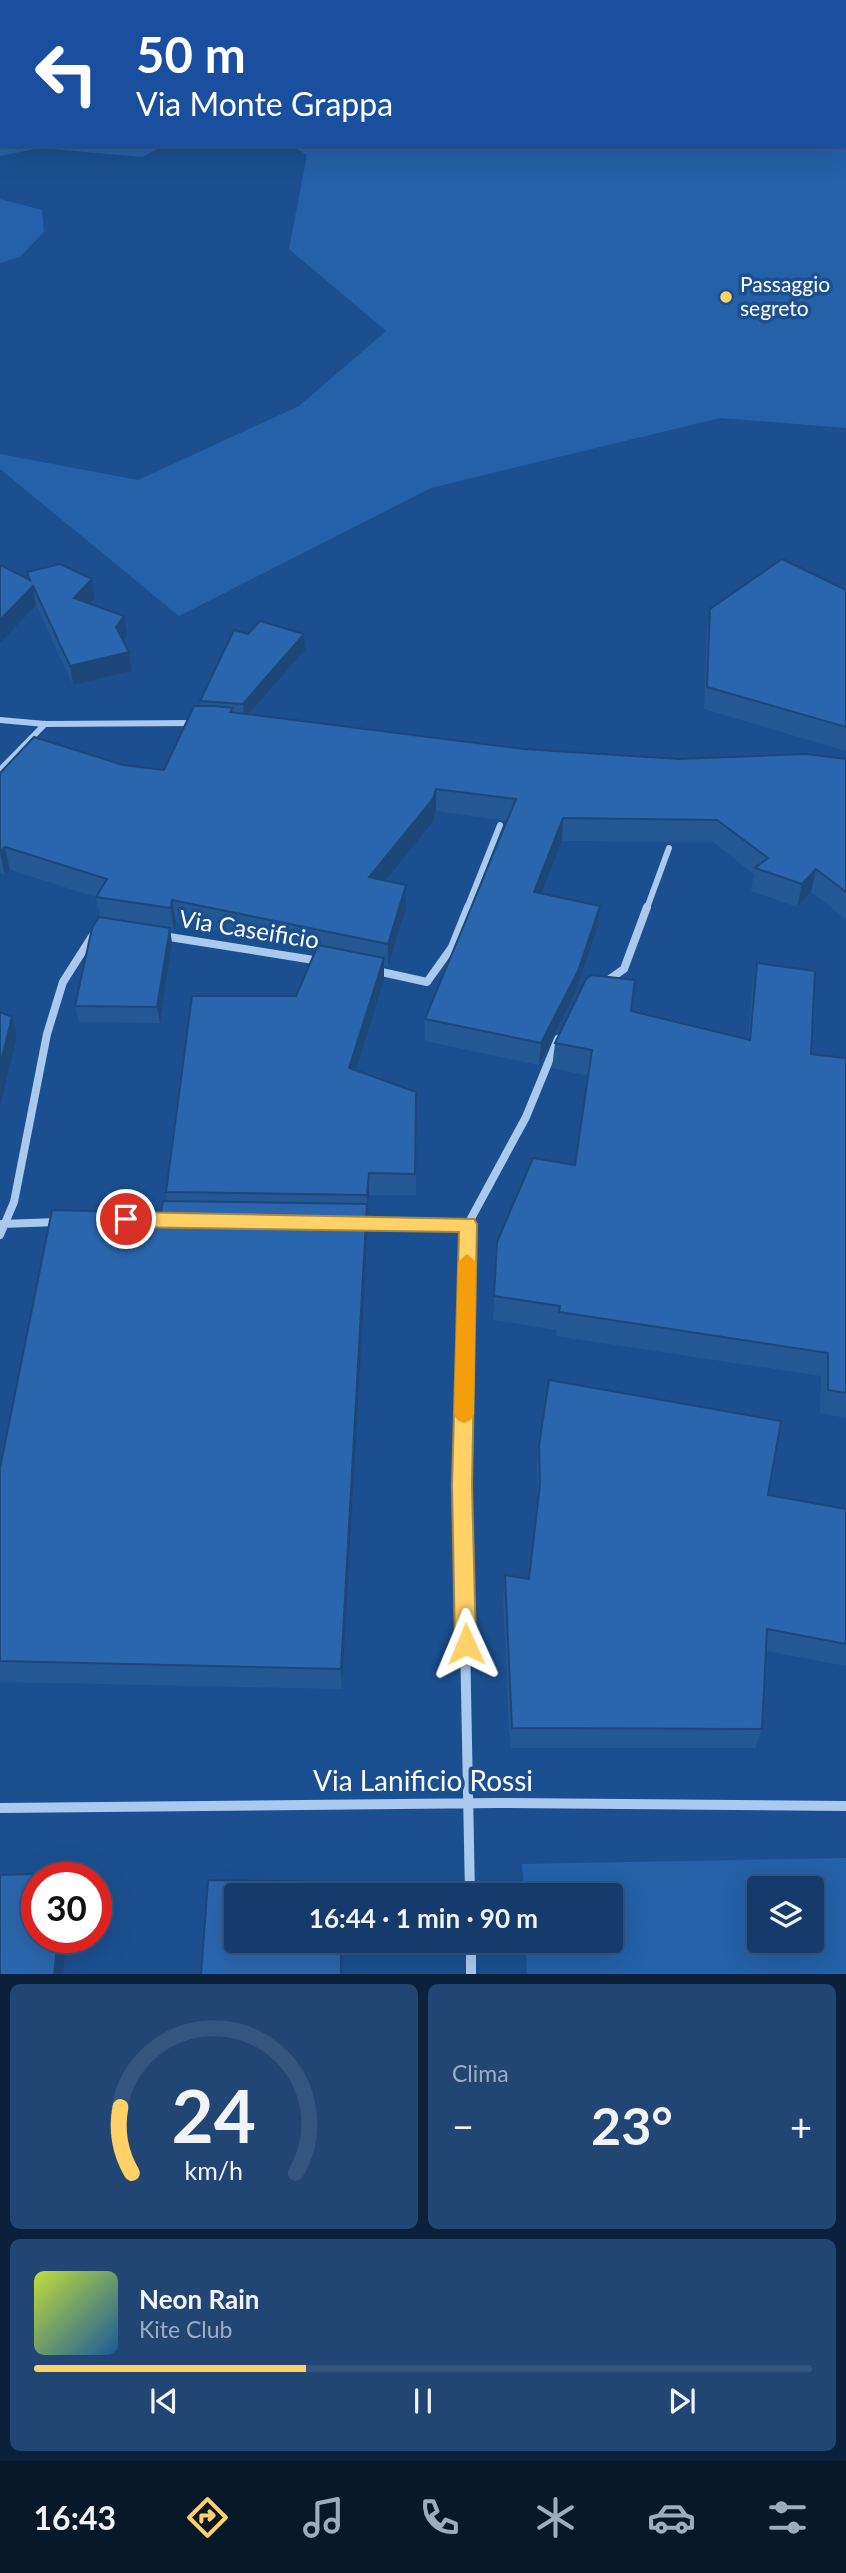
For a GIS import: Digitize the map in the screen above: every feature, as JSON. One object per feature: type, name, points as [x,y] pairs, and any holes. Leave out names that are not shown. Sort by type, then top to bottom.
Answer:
[{"type":"street","points":[[0,720],[45,724],[207,723]]},
{"type":"street","points":[[0,769],[45,724]]},
{"type":"street","points":[[374,971],[427,982],[452,947],[500,825]]},
{"type":"street","points":[[601,984],[624,969],[669,848]]},
{"type":"street","points":[[0,1235],[2,1224],[14,1202],[47,1034],[63,982],[99,926]]},
{"type":"street","name":"Via Caseificio","points":[[153,934],[335,963]]},
{"type":"street","points":[[470,1883],[462,1485],[468,1224],[526,1117],[560,1033]]},
{"type":"street","points":[[350,1221],[468,1224]]},
{"type":"street","points":[[2,1224],[71,1222]]},
{"type":"street","name":"Via Lanificio Rossi","points":[[0,1808],[469,1803],[846,1806]]},
{"type":"street","points":[[471,1953],[471,1974]]},
{"type":"shaded area","points":[[0,147],[160,147],[143,157],[40,148],[0,156]]},
{"type":"shaded area","points":[[293,147],[846,147],[846,428],[720,418],[431,488],[179,616],[0,469],[0,454],[138,480],[299,406],[386,331],[289,249],[307,155]]},
{"type":"shaded area","points":[[0,199],[42,210],[44,232],[20,257],[0,263]]},
{"type":"shaded area","points":[[846,1858],[846,1974],[527,1974],[526,1953],[623,1953],[623,1883],[523,1883],[522,1864]]},
{"type":"building","points":[[782,559],[846,590],[846,727],[707,687],[710,609]]},
{"type":"building","points":[[60,564],[92,579],[74,598],[124,616],[116,627],[129,652],[70,666],[33,586],[0,620],[0,565],[30,580],[27,572]]},
{"type":"building","points":[[260,621],[304,634],[243,704],[200,701],[234,630],[248,634]]},
{"type":"building","points":[[194,706],[233,708],[230,712],[524,749],[679,759],[806,754],[846,759],[846,892],[816,869],[802,884],[755,868],[768,858],[717,820],[563,818],[534,892],[600,906],[578,971],[541,1043],[425,1019],[516,799],[436,789],[433,799],[369,877],[406,885],[388,944],[172,900],[171,908],[96,897],[107,879],[5,847],[0,852],[0,773],[34,737],[123,765],[164,770]]},
{"type":"building","points":[[99,917],[170,928],[157,1007],[75,1006],[92,928]]},
{"type":"building","points":[[318,945],[384,958],[349,1068],[416,1092],[415,1174],[369,1173],[367,1195],[166,1192],[192,996],[296,996]]},
{"type":"building","points":[[757,963],[815,971],[811,1054],[846,1058],[846,1393],[828,1390],[828,1353],[559,1312],[560,1306],[494,1296],[497,1242],[533,1158],[575,1165],[592,1050],[555,1043],[586,979],[591,975],[635,980],[631,1011],[750,1040]]},
{"type":"building","points":[[0,1012],[12,1017],[0,1065]]},
{"type":"building","points":[[163,1201],[367,1204],[341,1669],[0,1661],[0,1468],[52,1210],[161,1213]]},
{"type":"building","points":[[549,1380],[781,1421],[768,1495],[846,1509],[846,1644],[767,1629],[762,1729],[512,1728],[505,1575],[529,1579],[540,1484],[539,1445]]},
{"type":"building","points":[[21,1874],[21,1953],[56,1953],[54,1974],[0,1974],[0,1875]]},
{"type":"building","points":[[208,1880],[342,1882],[224,1883],[224,1953],[341,1953],[341,1974],[201,1974]]},
{"type":"slow traffic","points":[[464,1414],[467,1262]]},
{"type":"place","name":"Passaggio segreto","points":[[726,297]]},
{"type":"route","points":[[126,1219],[468,1224],[462,1485],[466,1644]]}]
